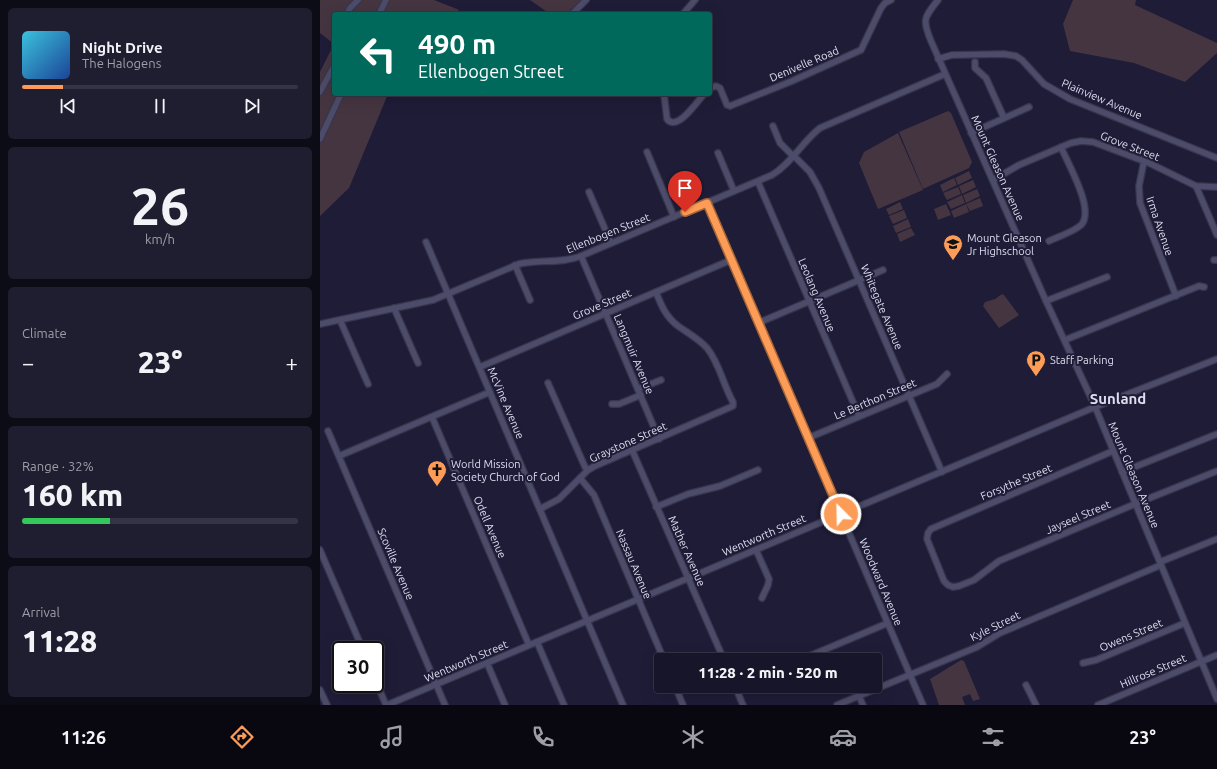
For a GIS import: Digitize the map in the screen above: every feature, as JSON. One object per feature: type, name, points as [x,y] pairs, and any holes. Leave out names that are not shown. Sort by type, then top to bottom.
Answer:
[{"type":"street","points":[[348,12],[358,0]]},
{"type":"street","points":[[380,12],[386,0]]},
{"type":"street","points":[[574,12],[586,0]]},
{"type":"street","points":[[685,12],[695,0]]},
{"type":"street","name":"Denivelle Road","points":[[712,87],[716,86],[720,88],[725,103],[730,106],[792,81],[854,53],[864,46],[881,8],[885,3],[891,0]]},
{"type":"street","name":"Mount Gleason Avenue","points":[[938,0],[925,22],[926,30],[1114,451],[1217,698]]},
{"type":"street","name":"Plainview Avenue","points":[[938,59],[952,55],[1004,54],[1016,56],[1022,60],[1044,84],[1070,99],[1217,158]]},
{"type":"street","points":[[975,62],[975,68],[986,78],[1004,118]]},
{"type":"street","points":[[320,92],[332,70]]},
{"type":"street","name":"Ellenbogen Street","points":[[320,324],[430,301],[515,265],[529,262],[564,261],[581,256],[758,182],[778,172],[794,156],[809,136],[820,128],[945,74]]},
{"type":"street","points":[[320,139],[340,96]]},
{"type":"street","points":[[664,96],[666,119],[672,123],[681,120],[702,96]]},
{"type":"street","points":[[972,133],[1029,108]]},
{"type":"street","name":"Whitegate Avenue","points":[[773,126],[780,143],[810,172],[820,188],[942,472]]},
{"type":"street","name":"Grove Street","points":[[993,180],[1020,165],[1061,148],[1077,142],[1088,141],[1144,161],[1196,186],[1217,187]]},
{"type":"street","points":[[1048,241],[1080,226],[1085,217],[1082,196],[1061,148]]},
{"type":"street","points":[[647,152],[674,217]]},
{"type":"street","points":[[718,153],[734,192]]},
{"type":"street","name":"Irma Avenue","points":[[1144,161],[1139,180],[1138,191],[1140,203],[1176,296]]},
{"type":"street","name":"Leolang Avenue","points":[[758,182],[858,416]]},
{"type":"street","points":[[1196,186],[1217,235]]},
{"type":"street","points":[[589,192],[611,243]]},
{"type":"street","name":"Woodward Avenue","points":[[707,203],[923,705]]},
{"type":"street","name":"McVine Avenue","points":[[426,242],[623,705]]},
{"type":"street","name":"Langmuir Avenue","points":[[581,256],[659,439]]},
{"type":"street","name":"Grove Street","points":[[480,367],[731,260]]},
{"type":"street","points":[[515,265],[530,300]]},
{"type":"street","points":[[758,323],[883,270]]},
{"type":"street","points":[[1046,301],[1107,277]]},
{"type":"street","points":[[1065,340],[1199,286],[1204,287]]},
{"type":"street","name":"Graystone Street","points":[[540,509],[559,499],[588,470],[599,464],[733,406],[733,402],[708,349],[672,321],[662,307],[656,292]]},
{"type":"street","points":[[394,308],[418,363]]},
{"type":"street","points":[[340,320],[368,384]]},
{"type":"street","name":"Wentworth Street","points":[[387,705],[1095,408],[1217,359]]},
{"type":"street","name":"Le Berthon Street","points":[[808,438],[937,384],[947,374]]},
{"type":"street","points":[[612,404],[619,404],[661,380]]},
{"type":"street","points":[[548,383],[584,467],[588,470]]},
{"type":"street","points":[[339,456],[490,392]]},
{"type":"street","name":"Odell Avenue","points":[[432,417],[529,645]]},
{"type":"street","name":"Scoville Avenue","points":[[328,431],[445,705]]},
{"type":"street","points":[[1122,472],[1217,434]]},
{"type":"street","name":"Mather Avenue","points":[[632,450],[721,653]]},
{"type":"street","name":"Forsythe Street","points":[[951,586],[945,582],[928,542],[928,533],[932,528],[1114,451]]},
{"type":"street","points":[[656,507],[688,494],[720,486],[758,470]]},
{"type":"street","name":"Jayseel Street","points":[[951,586],[959,586],[972,581],[999,561],[1217,471]]},
{"type":"street","name":"Nassau Avenue","points":[[580,478],[594,495],[661,653]]},
{"type":"street","name":"Kyle Street","points":[[837,705],[977,647],[1000,633],[1217,539]]},
{"type":"street","points":[[320,550],[358,641]]},
{"type":"street","points":[[756,550],[769,579],[762,598]]},
{"type":"street","points":[[817,653],[888,623]]},
{"type":"street","name":"Owens Street","points":[[1083,663],[1096,660],[1185,623]]},
{"type":"street","points":[[537,642],[564,705]]},
{"type":"street","name":"Hillrose Street","points":[[1098,705],[1217,655]]},
{"type":"street","points":[[487,663],[505,705]]},
{"type":"street","points":[[1026,685],[1036,705]]},
{"type":"street","points":[[320,690],[326,705]]},
{"type":"street","points":[[381,693],[387,705]]},
{"type":"street","points":[[678,693],[683,705]]},
{"type":"street","points":[[738,693],[743,705]]},
{"type":"street","points":[[859,696],[863,705]]},
{"type":"shaded area","points":[[320,0],[434,0],[457,9],[461,12],[332,12],[332,42],[320,33]]},
{"type":"shaded area","points":[[530,0],[588,0],[575,10],[572,8],[569,12],[547,12]]},
{"type":"shaded area","points":[[1073,0],[1136,0],[1135,5],[1217,43],[1217,53],[1185,82],[1134,63],[1070,51],[1063,24]]},
{"type":"shaded area","points":[[332,48],[332,96],[387,96],[349,188],[320,216],[320,72]]},
{"type":"shaded area","points":[[948,111],[951,113],[972,162],[969,168],[923,189],[899,132]]},
{"type":"shaded area","points":[[898,133],[923,190],[878,209],[859,163],[864,152]]},
{"type":"shaded area","points":[[969,171],[972,178],[958,185],[955,178]]},
{"type":"shaded area","points":[[954,178],[957,185],[943,192],[940,185]]},
{"type":"shaded area","points":[[973,180],[976,187],[962,194],[959,186]]},
{"type":"shaded area","points":[[958,187],[961,194],[947,200],[943,193]]},
{"type":"shaded area","points":[[977,189],[980,196],[966,203],[963,195]]},
{"type":"shaded area","points":[[962,195],[965,203],[951,209],[947,202]]},
{"type":"shaded area","points":[[980,198],[983,206],[970,211],[966,204]]},
{"type":"shaded area","points":[[900,202],[903,209],[889,215],[886,209]]},
{"type":"shaded area","points":[[946,204],[951,215],[938,220],[934,209]]},
{"type":"shaded area","points":[[966,204],[969,212],[954,218],[951,211]]},
{"type":"shaded area","points":[[904,210],[907,218],[893,224],[889,216]]},
{"type":"shaded area","points":[[908,219],[911,227],[896,233],[893,226]]},
{"type":"shaded area","points":[[911,228],[915,235],[900,242],[897,234]]},
{"type":"shaded area","points":[[1002,294],[1019,315],[999,328],[983,306],[985,302],[995,299]]},
{"type":"shaded area","points":[[961,660],[964,661],[980,699],[973,701],[970,694],[962,697],[965,705],[939,705],[930,679]]},
{"type":"place","name":"Mount Gleason Jr Highschool","points":[[953,261]]},
{"type":"place","name":"Staff Parking","points":[[1036,377]]},
{"type":"place","name":"World Mission Society Church of God","points":[[437,487]]},
{"type":"district","name":"Sunland","points":[[1118,398]]},
{"type":"route","points":[[685,212],[707,203],[841,514]]}]
